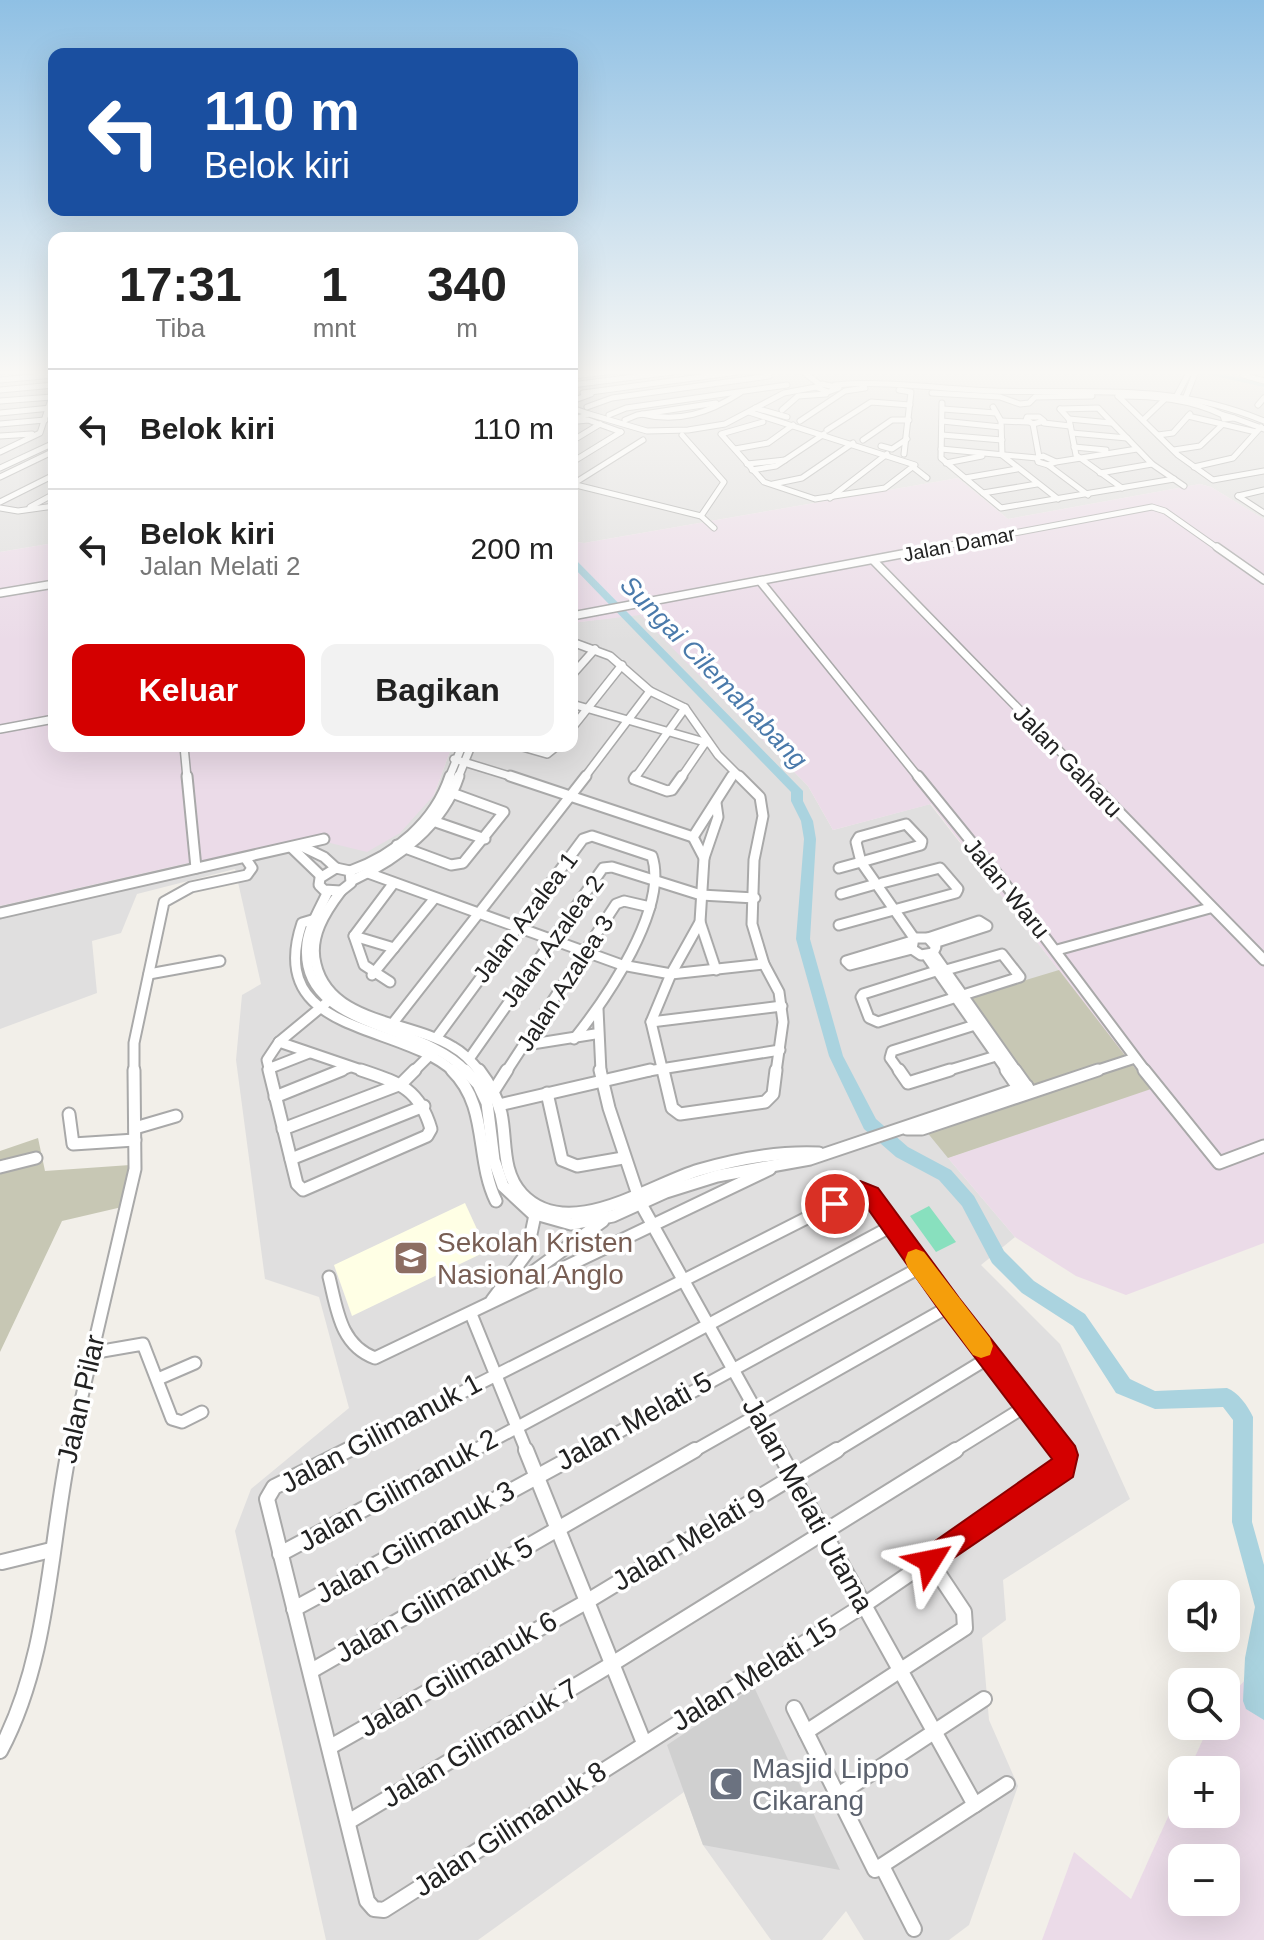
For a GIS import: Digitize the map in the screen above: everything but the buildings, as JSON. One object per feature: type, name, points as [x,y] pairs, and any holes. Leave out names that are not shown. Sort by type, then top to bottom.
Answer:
[{"type":"street","points":[[0,473],[19,462]]},
{"type":"street","points":[[0,473],[27,462]]},
{"type":"street","points":[[578,462],[600,469]]},
{"type":"street","points":[[578,482],[612,462]]},
{"type":"street","points":[[701,516],[724,482],[706,462]]},
{"type":"street","points":[[745,462],[770,485],[815,499],[885,488],[914,465]]},
{"type":"street","points":[[750,467],[776,466],[783,462]]},
{"type":"street","points":[[791,493],[831,462]]},
{"type":"street","points":[[829,499],[878,462]]},
{"type":"street","points":[[908,462],[927,478]]},
{"type":"street","points":[[946,463],[953,462]]},
{"type":"street","points":[[1009,462],[1058,499]]},
{"type":"street","points":[[1050,462],[1091,494]]},
{"type":"street","points":[[1053,463],[1063,462]]},
{"type":"street","points":[[1084,462],[1122,488]]},
{"type":"street","points":[[1150,462],[1184,486]]},
{"type":"street","points":[[1188,462],[1215,481],[1264,471]]},
{"type":"street","points":[[1194,467],[1218,462]]},
{"type":"street","points":[[946,463],[1001,508],[1174,479]]},
{"type":"street","points":[[1100,473],[1152,464]]},
{"type":"street","points":[[965,478],[1017,469]]},
{"type":"street","points":[[0,505],[48,478]]},
{"type":"street","points":[[770,485],[805,480]]},
{"type":"street","points":[[983,493],[1037,484]]},
{"type":"street","points":[[578,485],[701,516],[714,528]]},
{"type":"street","points":[[1262,510],[1238,496],[1264,490]]},
{"type":"street","points":[[23,511],[48,497]]},
{"type":"street","points":[[0,505],[23,511],[48,507]]},
{"type":"street","name":"Jalan Damar","points":[[578,615],[1139,509],[1158,508],[1264,580]]},
{"type":"street","name":"Jalan Gaharu","points":[[873,560],[1264,960]]},
{"type":"street","name":"Jalan Waru","points":[[760,581],[1057,950],[1135,1058],[1219,1163],[1264,1146]]},
{"type":"street","points":[[0,593],[48,585]]},
{"type":"street","points":[[578,644],[595,649],[622,665],[650,691],[685,708],[707,743],[756,792],[762,803],[763,816],[754,860],[752,924],[764,964],[773,977],[782,1006],[780,1050],[771,1099],[677,1113],[672,1108],[660,1068],[651,1022],[671,974],[700,922]]},
{"type":"street","points":[[578,668],[595,649]]},
{"type":"street","points":[[578,721],[622,665]]},
{"type":"street","points":[[393,1023],[479,916],[650,691]]},
{"type":"street","points":[[578,706],[707,743]]},
{"type":"street","points":[[685,708],[635,775],[635,781],[672,790],[707,743]]},
{"type":"street","points":[[0,726],[48,717]]},
{"type":"street","points":[[185,752],[196,868]]},
{"type":"street","points":[[297,847],[324,857],[352,876],[368,873],[433,821],[452,793],[460,752]]},
{"type":"street","points":[[327,1003],[313,949],[322,918],[352,876],[400,847],[424,820],[465,752]]},
{"type":"street","points":[[458,760],[571,794],[693,837],[704,858]]},
{"type":"street","points":[[693,837],[734,773]]},
{"type":"street","points":[[400,847],[457,865],[467,860],[504,812],[452,793]]},
{"type":"street","points":[[716,803],[718,817],[704,858],[700,922],[716,970]]},
{"type":"street","points":[[433,821],[485,839]]},
{"type":"street","points":[[839,868],[863,861],[921,845],[922,841],[906,824],[859,837],[856,844],[863,861],[1002,1060]]},
{"type":"street","name":"Jalan Azalea 1","points":[[401,1084],[435,1046],[516,928],[586,837],[592,836],[652,856],[654,882]]},
{"type":"street","points":[[0,913],[324,839]]},
{"type":"street","points":[[297,847],[321,876]]},
{"type":"street","name":"Jalan Pilar","points":[[0,1751],[37,1653],[59,1495],[135,1169],[134,1043],[165,899],[191,888],[247,875],[252,868],[246,859]]},
{"type":"street","name":"Jalan Azalea 2","points":[[469,1059],[603,868],[612,867],[701,895],[755,898]]},
{"type":"street","points":[[336,868],[321,876],[319,885],[328,891],[341,891]]},
{"type":"street","points":[[839,925],[956,893],[958,889],[938,868],[841,894]]},
{"type":"street","points":[[368,873],[479,916],[622,965],[671,974],[764,964]]},
{"type":"street","points":[[574,1039],[598,1009],[649,918],[654,882]]},
{"type":"street","points":[[354,936],[393,884]]},
{"type":"street","points":[[328,891],[312,920],[306,942],[306,962],[311,979],[327,1003],[357,1019],[469,1059],[493,1092],[483,1169],[495,1198],[504,1189]]},
{"type":"street","points":[[372,975],[434,899]]},
{"type":"street","name":"Jalan Azalea 3","points":[[493,1092],[620,901],[650,907]]},
{"type":"street","points":[[1057,950],[1210,908]]},
{"type":"street","points":[[922,944],[850,965],[846,961],[922,944],[979,921],[987,926],[922,944]]},
{"type":"street","points":[[354,936],[394,948]]},
{"type":"street","points":[[354,936],[359,957],[372,975],[390,982]]},
{"type":"street","points":[[997,953],[1006,956],[1020,974],[1019,979],[960,997],[878,1022],[869,1018],[862,995],[997,953]]},
{"type":"street","points":[[149,974],[220,961]]},
{"type":"street","points":[[960,997],[975,1025],[1026,1091]]},
{"type":"street","points":[[327,1003],[393,1023],[435,1046],[470,1071],[489,1108],[510,1179],[530,1201],[557,1213],[602,1210],[755,1168],[822,1154],[902,1130],[922,1129],[952,1115],[1135,1058]]},
{"type":"street","points":[[279,1042],[401,1084],[424,1106],[431,1129],[427,1136],[303,1190],[297,1184],[267,1060],[279,1042],[327,1003]]},
{"type":"street","points":[[651,1022],[782,1006]]},
{"type":"street","name":"Jalan Melati Utama","points":[[598,1009],[595,1034],[603,1079],[623,1158],[639,1199],[975,1805]]},
{"type":"street","points":[[975,1025],[892,1051],[890,1058],[908,1083],[1002,1060]]},
{"type":"street","points":[[526,1045],[595,1034]]},
{"type":"street","points":[[489,1108],[603,1079],[780,1050]]},
{"type":"street","points":[[268,1069],[309,1053]]},
{"type":"street","points":[[275,1097],[350,1067]]},
{"type":"street","points":[[283,1129],[401,1084]]},
{"type":"street","points":[[547,1093],[562,1160],[577,1166],[623,1158]]},
{"type":"street","points":[[291,1159],[424,1106]]},
{"type":"street","points":[[489,1108],[493,1158],[504,1189],[522,1207],[535,1215],[570,1224],[605,1219]]},
{"type":"street","points":[[69,1114],[73,1144],[135,1134],[176,1116]]},
{"type":"street","points":[[490,1303],[605,1219],[673,1179],[716,1166],[804,1151],[822,1154]]},
{"type":"street","points":[[0,1167],[36,1158]]},
{"type":"street","points":[[329,1277],[349,1345],[362,1356],[375,1358],[776,1166]]},
{"type":"street","name":"Jalan Gilimanuk 1","points":[[280,1554],[267,1499],[274,1487],[860,1191],[866,1191],[892,1226]]},
{"type":"street","points":[[490,1303],[525,1261],[533,1239],[535,1215]]},
{"type":"street","points":[[892,1226],[1026,1406]]},
{"type":"street","name":"Jalan Gilimanuk 2","points":[[280,1554],[892,1226]]},
{"type":"street","name":"Jalan Melati 5","points":[[536,1475],[921,1267]]},
{"type":"street","name":"Jalan Gilimanuk 5","points":[[311,1671],[950,1306]]},
{"type":"street","points":[[471,1314],[644,1743]]},
{"type":"street","points":[[91,1353],[143,1344],[172,1419],[182,1422],[202,1412]]},
{"type":"street","name":"Jalan Melati 9","points":[[586,1602],[990,1357]]},
{"type":"street","points":[[158,1379],[195,1363]]},
{"type":"street","name":"Jalan Melati 15","points":[[644,1743],[864,1605],[1064,1468],[1067,1463],[1062,1448],[1026,1406]]},
{"type":"street","name":"Jalan Gilimanuk 7","points":[[348,1822],[612,1664],[1026,1406]]},
{"type":"street","name":"Jalan Gilimanuk 3","points":[[294,1609],[536,1475]]},
{"type":"street","points":[[2,1562],[51,1550]]},
{"type":"street","points":[[280,1554],[348,1822]]},
{"type":"street","points":[[806,1732],[965,1628],[964,1612],[930,1561]]},
{"type":"street","name":"Jalan Gilimanuk 6","points":[[330,1747],[586,1602]]},
{"type":"street","points":[[838,1795],[984,1699]]},
{"type":"street","points":[[794,1708],[838,1795],[914,1929]]},
{"type":"street","name":"Jalan Gilimanuk 8","points":[[348,1822],[367,1901],[374,1909],[384,1910],[644,1743]]},
{"type":"street","points":[[879,1868],[1007,1784]]},
{"type":"shaded area","points":[[0,462],[48,462],[48,544],[0,552]]},
{"type":"shaded area","points":[[578,462],[1264,462],[1264,519],[1211,487],[1200,484],[1008,519],[958,478],[578,542]]},
{"type":"shaded area","points":[[958,478],[1008,519],[1200,484],[1211,487],[1264,519],[1264,1243],[1126,1295],[1076,1276],[1015,1237],[948,1158],[1150,1089],[931,804],[833,830],[808,786],[640,615],[578,622],[578,542]]},
{"type":"shaded area","points":[[48,544],[48,752],[450,752],[434,795],[400,833],[367,852],[314,839],[184,864],[0,906],[0,552]]},
{"type":"shaded area","points":[[640,614],[808,786],[833,830],[930,804],[1151,1089],[948,1158],[1015,1237],[981,1265],[1060,1344],[1130,1499],[1003,1580],[1006,1620],[982,1638],[989,1720],[1018,1786],[969,1925],[949,1940],[864,1940],[846,1911],[822,1940],[771,1940],[703,1845],[684,1792],[478,1940],[326,1940],[235,1531],[251,1489],[349,1408],[319,1297],[265,1279],[236,1060],[242,995],[261,984],[235,869],[137,894],[121,933],[92,941],[97,993],[0,1029],[0,906],[184,864],[315,839],[434,795],[450,752],[578,752],[578,622]]},
{"type":"shaded area","points":[[1059,970],[1151,1089],[948,1158],[926,1131],[1038,1093],[970,997]]},
{"type":"shaded area","points":[[38,1138],[45,1171],[130,1165],[122,1207],[62,1221],[0,1352],[0,1151]]},
{"type":"shaded area","name":"Sekolah Kristen Nasional Anglo","points":[[465,1203],[487,1251],[352,1316],[334,1265]]},
{"type":"shaded area","points":[[1264,1659],[1264,1940],[1042,1940],[1074,1852],[1131,1899],[1168,1817],[1168,1828],[1240,1828],[1240,1756],[1195,1756],[1203,1740],[1240,1740],[1240,1686]]},
{"type":"shaded area","points":[[754,1687],[840,1870],[703,1845],[667,1745]]},
{"type":"green space","points":[[929,1206],[956,1242],[936,1252],[910,1216]]},
{"type":"waterway","name":"Sungai Cilemahabang","points":[[578,567],[797,791],[797,801],[807,821],[810,839],[803,939],[836,1056],[870,1124],[902,1152],[945,1175],[968,1201],[998,1257],[1028,1287],[1079,1320],[1123,1386],[1155,1400],[1227,1397],[1243,1417],[1242,1522],[1264,1604]]},
{"type":"waterway","name":"Sungai Cilemahabang","points":[[1264,1611],[1256,1658],[1254,1701],[1264,1709]]},
{"type":"slow traffic","points":[[916,1260],[981,1346]]},
{"type":"place","name":"Sekolah Kristen Nasional Anglo","points":[[411,1258]]},
{"type":"place","name":"Masjid Lippo Cikarang","points":[[726,1784]]},
{"type":"route","points":[[835,1204],[860,1191],[871,1195],[950,1306],[1066,1455],[1064,1468],[930,1561]]}]
